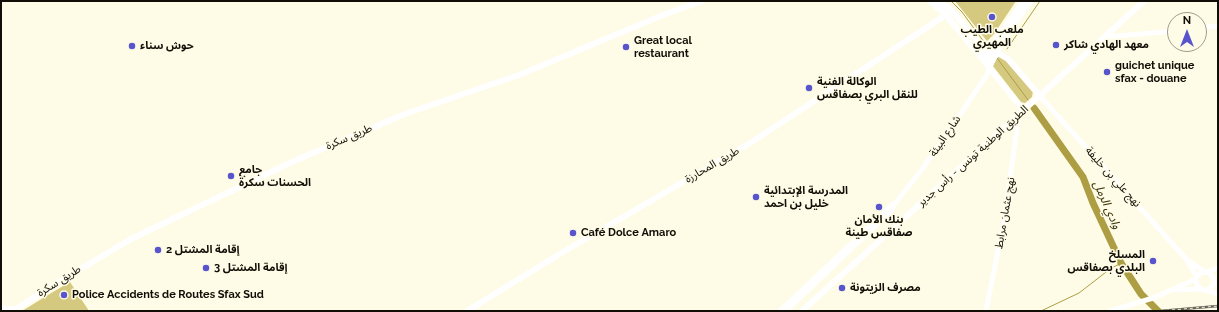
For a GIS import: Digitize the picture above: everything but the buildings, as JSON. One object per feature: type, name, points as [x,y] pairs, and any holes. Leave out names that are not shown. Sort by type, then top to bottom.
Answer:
[{"type":"highway","points":[[1,308],[15,310]]},
{"type":"main road","name":"طريق سكرة","points":[[15,310],[82,267],[131,239],[298,159],[405,114],[519,75],[663,15],[702,1]]},
{"type":"main road","points":[[930,1],[946,15],[972,46],[1014,99],[1021,112]]},
{"type":"main road","points":[[939,1],[952,11],[979,44],[989,52]]},
{"type":"main road","points":[[987,65],[989,52],[1024,1]]},
{"type":"main road","points":[[987,65],[1030,1]]},
{"type":"main road","name":"الطريق الوطنية تونس - رأس جدير","points":[[802,311],[1144,1]]},
{"type":"main road","name":"طريق المحارزة","points":[[467,311],[558,255],[750,143],[952,11]]},
{"type":"main road","points":[[1005,37],[1003,45],[1008,60]]},
{"type":"main road","points":[[972,46],[980,52],[997,52],[1008,60],[1039,95]]},
{"type":"main road","points":[[1014,99],[1016,109],[1014,119]]},
{"type":"street","points":[[1207,27],[1218,26]]},
{"type":"street","points":[[1105,37],[1167,32]]},
{"type":"street","name":"شارع البيئة","points":[[786,311],[887,215],[923,168],[985,78],[987,65]]},
{"type":"street","name":"نهج علي بن خليفة","points":[[1039,95],[1186,259],[1197,278]]},
{"type":"street","name":"نهج عثمان مرابط","points":[[986,311],[1004,221],[1021,112]]},
{"type":"street","name":"شارع البيئة","points":[[780,311],[896,202]]},
{"type":"street","name":"نهج علي بن خليفة","points":[[1186,259],[1206,272]]},
{"type":"street","points":[[1110,311],[1173,291],[1206,272],[1218,268]]},
{"type":"street","points":[[1206,272],[1212,276],[1215,282]]},
{"type":"street","points":[[1173,291],[1204,290],[1212,286],[1218,276]]},
{"type":"street","points":[[1197,278],[1198,286],[1204,290],[1218,294]]},
{"type":"shaded area","name":"ملعب الطيب المهيري","points":[[955,1],[1016,1],[994,34],[987,41]]},
{"type":"shaded area","points":[[999,56],[1005,60],[1033,91],[1032,97],[1025,103],[1021,102],[993,66],[995,60]]},
{"type":"shaded area","points":[[70,282],[89,311],[22,311],[53,292]]},
{"type":"waterway","name":"وادي الرمل","points":[[951,1],[962,12],[984,42]]},
{"type":"waterway","points":[[1007,49],[1040,1]]},
{"type":"waterway","name":"وادي الرمل","points":[[997,58],[1028,100]]},
{"type":"waterway","name":"وادي الرمل","points":[[1034,108],[1083,177],[1093,203],[1121,263],[1141,294],[1158,311]]},
{"type":"waterway","points":[[1041,311],[1079,293],[1110,269],[1121,263]]},
{"type":"railway","points":[[1160,311],[1218,306]]},
{"type":"place","name":"ملعب الطيب المهيري","points":[[992,17]]},
{"type":"place","name":"معهد الهادي شاكر","points":[[1056,45]]},
{"type":"place","name":"حوش سناء","points":[[132,46]]},
{"type":"place","name":"Great local restaurant","points":[[626,47]]},
{"type":"place","name":"guichet unique sfax - douane","points":[[1107,72]]},
{"type":"place","name":"الوكالة الفنية للنقل البري بصفاقس","points":[[809,88]]},
{"type":"place","name":"جامع الحسنات سكرة","points":[[231,176]]},
{"type":"place","name":"المدرسة الإبتدائية خليل بن احمد","points":[[756,197]]},
{"type":"place","name":"بنك الأمان صفاقس طينة","points":[[879,207]]},
{"type":"place","name":"Café Dolce Amaro","points":[[573,233]]},
{"type":"place","name":"إقامة المشتل 2","points":[[158,250]]},
{"type":"place","name":"المسلخ البلدي بصفاقس","points":[[1153,261]]},
{"type":"place","name":"إقامة المشتل 3","points":[[206,268]]},
{"type":"place","name":"مصرف الزيتونة","points":[[842,288]]},
{"type":"place","name":"Police Accidents de Routes Sfax Sud","points":[[64,295]]}]
